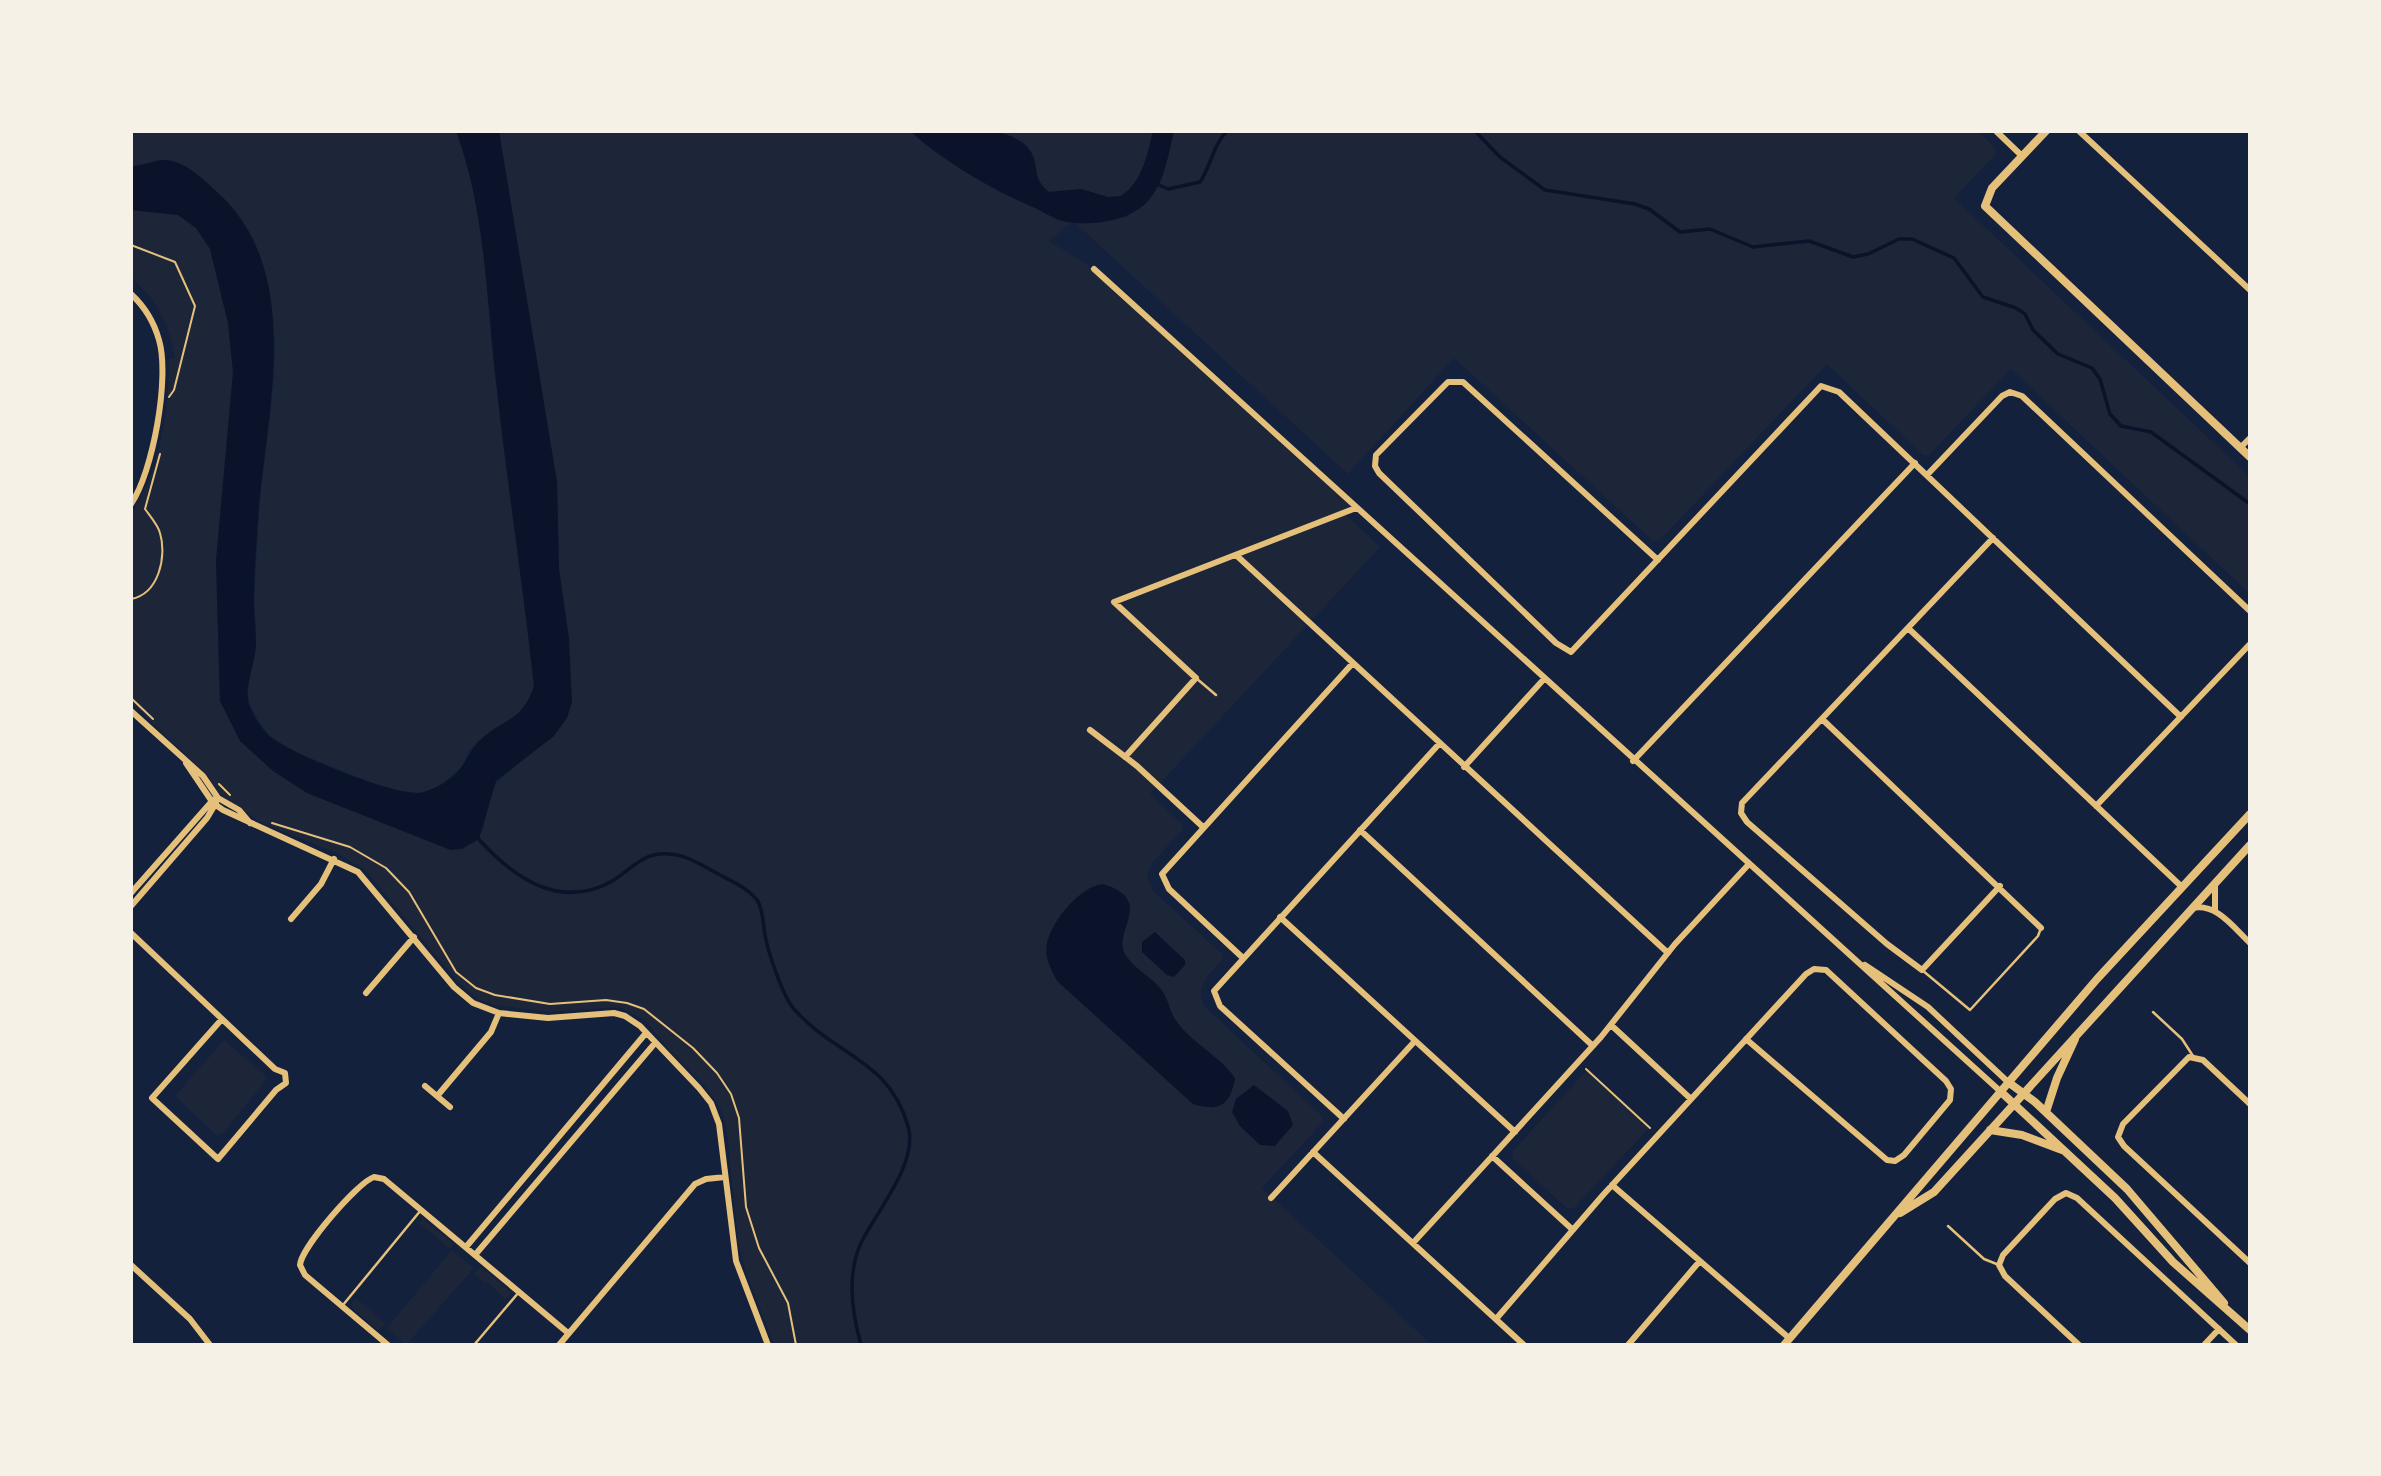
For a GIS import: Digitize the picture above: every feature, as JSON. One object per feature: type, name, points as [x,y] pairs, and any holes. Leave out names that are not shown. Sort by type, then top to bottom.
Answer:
[{"type":"street","points":[[1996,131],[2022,156]]},
{"type":"street","points":[[2046,131],[1992,187],[1985,206],[2250,457]]},
{"type":"street","points":[[2079,131],[2250,290]]},
{"type":"street","points":[[1094,270],[1633,761],[2015,1102],[2115,1198],[2173,1262],[2250,1330]]},
{"type":"street","points":[[131,293],[153,322],[163,356],[152,450],[146,475],[131,504]]},
{"type":"street","points":[[1658,560],[1463,382],[1448,382],[1376,455],[1375,466],[1379,473],[1556,643],[1571,652],[1658,560],[1821,386],[1839,392],[2181,717]]},
{"type":"street","points":[[1927,475],[2001,396],[2010,392],[2022,396],[2250,611]]},
{"type":"street","points":[[2240,448],[2250,438]]},
{"type":"street","points":[[1633,761],[1915,463]]},
{"type":"street","points":[[1125,757],[1196,678],[1114,603],[1356,508]]},
{"type":"street","points":[[1993,538],[1742,803],[1741,813],[1747,822],[1886,944],[1922,970],[2000,886]]},
{"type":"street","points":[[1236,555],[1668,953]]},
{"type":"street","points":[[1908,628],[2182,887]]},
{"type":"street","points":[[2096,806],[2250,644]]},
{"type":"street","points":[[1243,958],[1168,889],[1162,879],[1167,866],[1352,664]]},
{"type":"street","points":[[1464,767],[1544,679]]},
{"type":"street","points":[[131,711],[209,782],[215,801],[207,818],[131,906]]},
{"type":"street","points":[[1822,719],[2041,928]]},
{"type":"street","points":[[1090,730],[1125,757],[1203,827]]},
{"type":"street","points":[[1343,1119],[1217,1003],[1214,995],[1216,987],[1439,744]]},
{"type":"street","points":[[215,801],[239,810],[251,825],[334,859],[362,876],[461,993],[480,1007],[499,1013],[548,1018],[620,1014],[632,1018],[711,1103],[721,1135],[736,1261],[768,1345]]},
{"type":"street","points":[[131,893],[215,801]]},
{"type":"street","points":[[1612,1185],[1787,1341],[2000,1091],[2250,814]]},
{"type":"street","points":[[1360,830],[1593,1046]]},
{"type":"street","points":[[1895,1216],[1934,1192],[2250,845]]},
{"type":"street","points":[[291,919],[321,884],[334,859]]},
{"type":"street","points":[[1413,1243],[1593,1046],[1668,953],[1749,864]]},
{"type":"street","points":[[2215,882],[2215,910]]},
{"type":"street","points":[[2191,908],[2205,906],[2215,910],[2250,943]]},
{"type":"street","points":[[1280,917],[1515,1132]]},
{"type":"street","points":[[131,933],[275,1069],[283,1071],[287,1077],[286,1083],[276,1090],[218,1159],[152,1098],[222,1019]]},
{"type":"street","points":[[366,993],[414,937]]},
{"type":"street","points":[[1857,960],[1928,1007],[2008,1082],[2046,1112],[2150,1213],[2235,1316]]},
{"type":"street","points":[[1496,1319],[1612,1185],[1806,974],[1822,969],[1946,1081],[1951,1088],[1950,1100],[1904,1155],[1895,1161],[1887,1160],[1746,1040]]},
{"type":"street","points":[[439,1096],[491,1032],[499,1013]]},
{"type":"street","points":[[1611,1025],[1691,1099]]},
{"type":"street","points":[[466,1247],[646,1033]]},
{"type":"street","points":[[2046,1112],[2057,1078],[2078,1034]]},
{"type":"street","points":[[1271,1198],[1415,1041]]},
{"type":"street","points":[[475,1255],[654,1043]]},
{"type":"street","points":[[2250,1104],[2203,1060],[2193,1056],[2182,1062],[2123,1124],[2118,1133],[2119,1140],[2250,1263]]},
{"type":"street","points":[[425,1086],[450,1107]]},
{"type":"street","points":[[588,1102],[597,1111]]},
{"type":"street","points":[[1990,1130],[2022,1135],[2064,1151]]},
{"type":"street","points":[[1313,1152],[1524,1345]]},
{"type":"street","points":[[1492,1156],[1573,1230]]},
{"type":"street","points":[[559,1345],[695,1184],[706,1179],[725,1177]]},
{"type":"street","points":[[385,1344],[302,1271],[300,1259],[360,1186],[371,1178],[384,1179],[568,1333]]},
{"type":"street","points":[[516,1187],[526,1195]]},
{"type":"street","points":[[2079,1345],[2005,1276],[2000,1265],[2003,1255],[2055,1199],[2070,1194],[2236,1345]]},
{"type":"street","points":[[1628,1345],[1699,1262]]},
{"type":"street","points":[[131,1265],[190,1319],[210,1345]]},
{"type":"street","points":[[2204,1345],[2219,1329]]},
{"type":"street","points":[[202,1336],[204,1345]]},
{"type":"lane","points":[[1196,678],[1216,695]]},
{"type":"lane","points":[[1922,970],[1970,1010],[2038,936],[2041,928]]},
{"type":"lane","points":[[2153,1012],[2182,1039],[2193,1056]]},
{"type":"lane","points":[[342,1306],[421,1210]]},
{"type":"lane","points":[[1948,1226],[1984,1259],[2000,1265]]},
{"type":"lane","points":[[474,1345],[519,1292]]},
{"type":"path","points":[[131,245],[175,262],[195,306],[172,395]]},
{"type":"path","points":[[131,599],[137,598],[157,578],[163,565],[160,531],[145,509],[159,463]]},
{"type":"path","points":[[131,698],[160,725]]},
{"type":"path","points":[[213,778],[237,802]]},
{"type":"path","points":[[262,820],[350,848],[386,868],[409,892],[456,972],[477,988],[495,995],[550,1004],[606,1000],[627,1003],[644,1009],[693,1048],[717,1073],[731,1094],[739,1118],[746,1207],[759,1248],[788,1303],[796,1345]]},
{"type":"path","points":[[1586,1069],[1650,1128]]},
{"type":"shaded area","points":[[956,129],[1006,134],[1029,149],[1035,160],[1037,176],[1049,192],[1081,189],[1108,197],[1121,196],[1134,183],[1143,167],[1153,131],[1174,131],[1162,177],[1148,201],[1120,218],[1096,223],[1073,223],[1058,220],[968,174],[910,131]]},
{"type":"shaded area","points":[[131,131],[456,131],[466,161],[479,221],[495,376],[534,686],[529,702],[519,715],[470,749],[461,768],[439,786],[420,793],[388,789],[300,754],[269,736],[249,704],[248,689],[256,629],[254,603],[259,508],[274,381],[275,338],[161,160],[143,166],[131,166]]},
{"type":"shaded area","points":[[456,131],[499,131],[557,482],[559,569],[569,639],[572,702],[567,718],[554,736],[496,781],[479,839],[462,849],[451,850],[307,793],[273,771],[240,741],[220,701],[216,561],[233,372],[228,323],[210,249],[196,228],[178,215],[131,210],[131,166],[162,160],[172,161],[190,169],[216,191],[243,223],[261,259],[271,298],[273,382],[259,507],[254,590],[256,644],[248,684],[250,707],[268,734],[283,745],[365,780],[405,792],[418,793],[436,787],[459,771],[480,740],[524,707],[534,686],[500,419],[484,255],[474,192]]},
{"type":"shaded area","points":[[499,131],[910,131],[932,150],[1001,193],[1062,220],[1098,222],[1127,217],[1162,179],[1174,131],[1978,131],[1995,148],[1995,155],[1954,198],[2250,477],[2250,594],[2011,369],[1929,455],[1923,455],[1827,364],[1660,540],[1653,541],[1454,358],[1348,474],[1073,221],[1049,241],[1094,269],[1356,508],[1344,513],[1380,547],[1150,794],[1182,824],[1182,830],[1152,863],[1147,877],[1153,891],[1222,954],[1222,960],[1204,981],[1201,999],[1204,1006],[1322,1116],[1323,1122],[1262,1188],[1432,1345],[774,1345],[746,1272],[738,1242],[727,1131],[721,1110],[706,1087],[669,1050],[646,1021],[619,1007],[549,1012],[494,1005],[479,1000],[457,981],[366,871],[337,853],[261,823],[224,798],[208,776],[131,703],[131,513],[141,497],[156,460],[165,419],[169,359],[175,358],[170,335],[161,314],[148,295],[131,278],[131,210],[178,215],[196,228],[210,249],[228,323],[233,372],[216,561],[220,701],[240,741],[273,771],[307,793],[450,850],[483,830],[492,788],[511,768],[569,639],[559,569],[557,482]]},
{"type":"shaded area","points":[[999,131],[1153,131],[1139,176],[1121,196],[1108,197],[1081,189],[1049,192],[1037,177],[1026,152],[1011,137]]},
{"type":"shaded area","points":[[1103,884],[1119,891],[1127,898],[1130,907],[1122,945],[1128,959],[1160,988],[1174,1018],[1183,1030],[1222,1063],[1235,1078],[1230,1095],[1222,1104],[1210,1107],[1193,1104],[1057,981],[1046,953],[1050,934],[1061,915],[1076,898],[1094,886]]},
{"type":"shaded area","points":[[1155,932],[1185,960],[1185,965],[1174,977],[1167,975],[1142,952],[1142,942]]},
{"type":"shaded area","points":[[224,1040],[264,1074],[266,1080],[224,1132],[217,1136],[175,1096]]},
{"type":"shaded area","points":[[1586,1071],[1649,1128],[1574,1208],[1567,1208],[1513,1159],[1512,1152]]},
{"type":"shaded area","points":[[1254,1085],[1288,1111],[1293,1125],[1275,1146],[1260,1145],[1240,1126],[1232,1112],[1236,1099]]},
{"type":"shaded area","points":[[423,1219],[454,1244],[450,1249],[419,1223]]},
{"type":"shaded area","points":[[452,1250],[474,1268],[406,1345],[387,1328]]},
{"type":"shaded area","points":[[481,1267],[512,1293],[505,1300],[487,1281],[485,1283],[474,1274]]},
{"type":"shaded area","points":[[356,1298],[385,1323],[379,1331],[350,1306]]},
{"type":"waterway","points":[[1157,184],[1168,189],[1200,182],[1218,143],[1227,131]]},
{"type":"waterway","points":[[1475,131],[1500,157],[1545,190],[1635,204],[1649,209],[1680,232],[1710,229],[1753,247],[1809,241],[1853,257],[1868,254],[1899,239],[1912,239],[1954,258],[1983,297],[2016,308],[2025,314],[2033,330],[2058,354],[2092,368],[2100,379],[2110,414],[2121,426],[2151,432],[2250,504]]},
{"type":"waterway","points":[[476,836],[521,876],[556,891],[594,889],[614,880],[652,855],[667,854],[681,856],[700,864],[742,887],[757,900],[773,963],[794,1009],[810,1025],[859,1060],[888,1086],[899,1103],[908,1126],[908,1155],[895,1186],[862,1241],[854,1266],[853,1306],[861,1345]]}]
